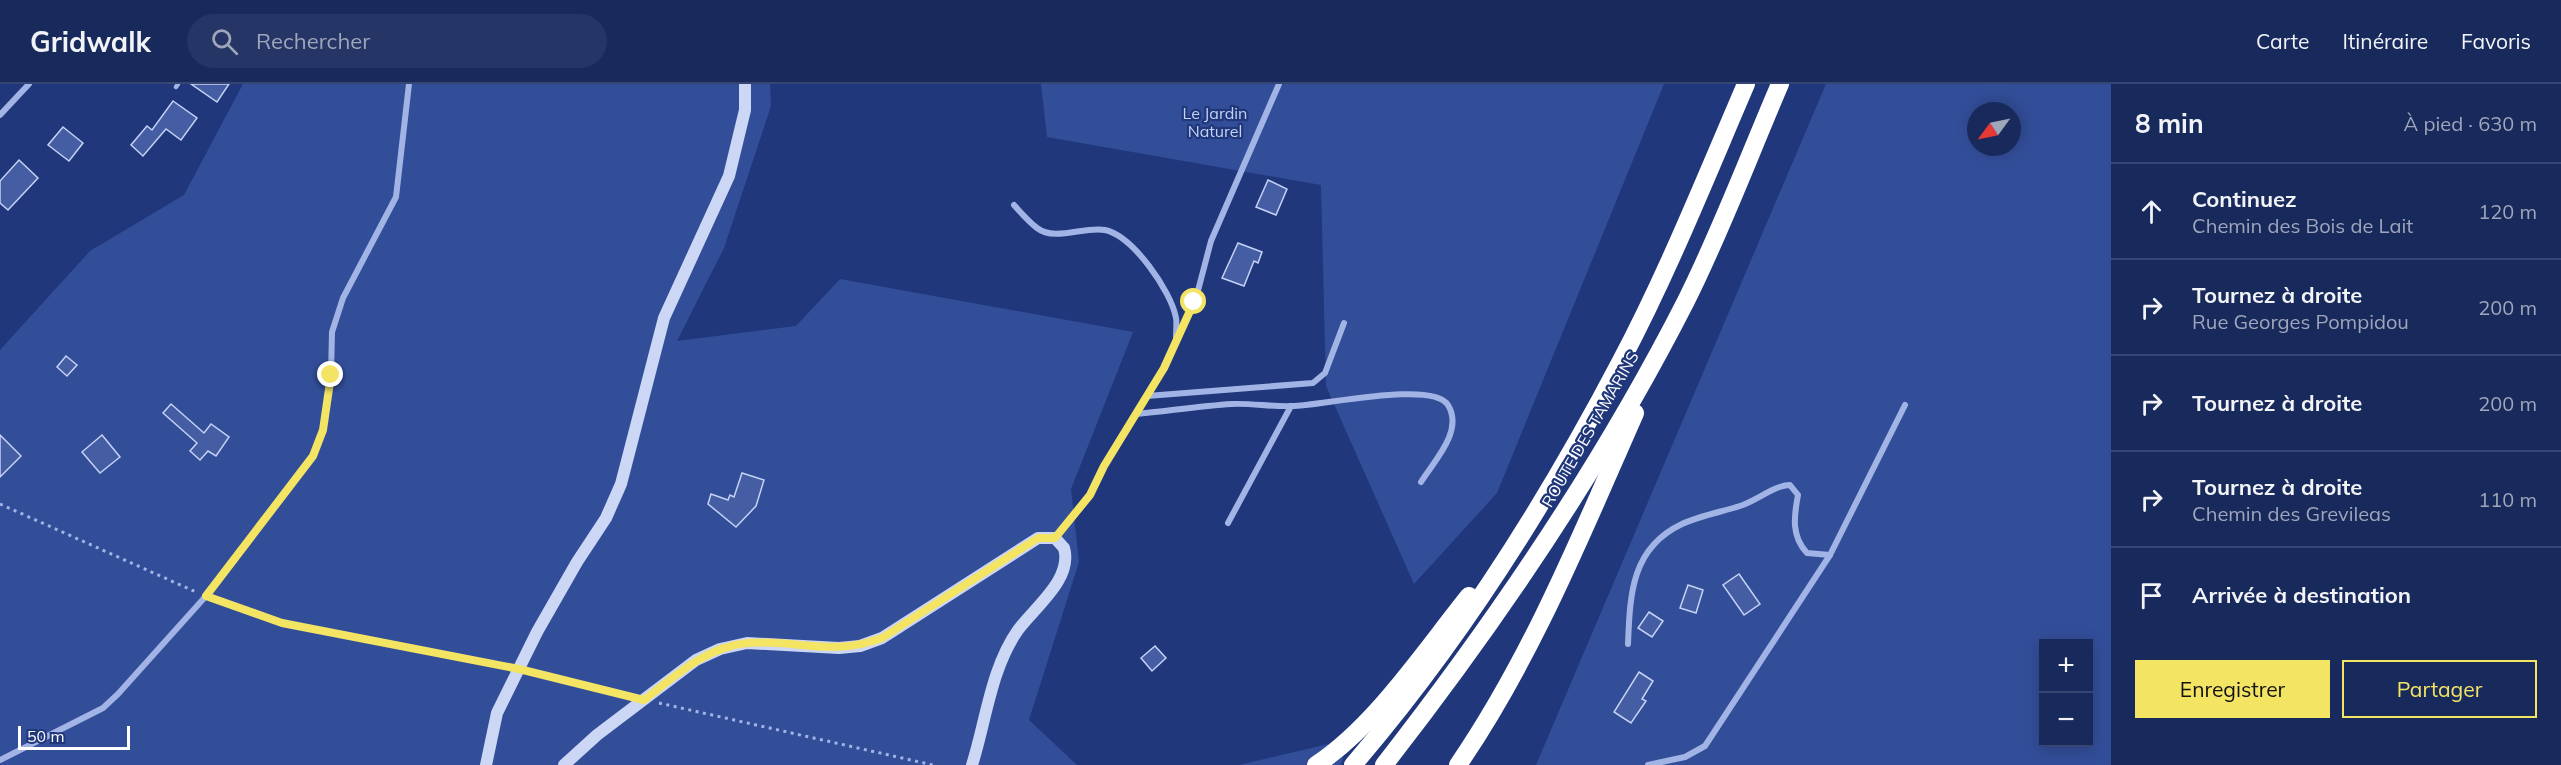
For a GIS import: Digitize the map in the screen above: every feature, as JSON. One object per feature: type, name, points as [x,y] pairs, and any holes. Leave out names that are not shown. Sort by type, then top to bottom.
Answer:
[{"type":"highway","name":"ROUTE DES TAMARINS","points":[[1353,765],[1472,612],[1525,528],[1621,360],[1697,198],[1746,84]]},
{"type":"highway","name":"ROUTE DES TAMARINS","points":[[1384,765],[1462,664],[1527,570],[1621,418],[1686,300],[1780,84]]},
{"type":"highway","points":[[1458,765],[1492,715],[1558,585],[1686,300]]},
{"type":"highway","points":[[1316,765],[1341,747],[1365,723],[1525,528]]},
{"type":"main road","points":[[486,765],[497,713],[577,562],[606,518],[621,484],[663,318],[729,177],[746,110],[746,84]]},
{"type":"main road","points":[[564,765],[597,735],[696,660],[720,649],[747,643],[839,648],[860,646],[875,641],[1038,538],[1055,538],[1064,548],[1064,568],[1057,583],[1007,648],[996,676],[972,765]]},
{"type":"street","points":[[0,115],[29,84]]},
{"type":"street","points":[[0,760],[103,708],[206,596],[313,456],[323,430],[331,375],[332,332],[343,298],[396,197],[409,84]]},
{"type":"street","points":[[1055,538],[1090,495],[1104,466],[1147,396],[1177,340],[1194,302],[1211,241],[1279,84]]},
{"type":"street","points":[[1014,205],[1039,230],[1065,232],[1088,228],[1107,231],[1132,245],[1162,288],[1176,316],[1177,340]]},
{"type":"street","points":[[1147,396],[1313,383],[1325,373],[1344,323]]},
{"type":"street","points":[[1136,414],[1233,404],[1291,406],[1413,394],[1438,397],[1447,403],[1453,424],[1450,436],[1421,482]]},
{"type":"street","points":[[1648,765],[1684,757],[1705,746],[1830,555],[1905,405]]},
{"type":"street","points":[[1228,523],[1291,406]]},
{"type":"street","points":[[1628,644],[1632,583],[1642,560],[1660,539],[1682,524],[1757,500],[1782,485],[1790,485],[1798,495],[1795,535],[1799,544],[1807,553],[1830,555]]},
{"type":"path","points":[[0,504],[206,596],[282,623],[519,669],[644,700],[933,765]]},
{"type":"green space","points":[[243,84],[770,84],[771,106],[724,248],[677,341],[796,326],[840,279],[1133,332],[1071,489],[1079,562],[1029,720],[1077,765],[0,765],[0,350],[90,251],[184,195]]},
{"type":"green space","name":"Le Jardin Naturel","points":[[1041,84],[1664,84],[1497,493],[1414,584],[1326,386],[1321,185],[1047,137]]},
{"type":"green space","points":[[1826,84],[2111,84],[2111,765],[1536,765]]},
{"type":"green space","points":[[1351,727],[1341,765],[1239,765],[1341,741]]},
{"type":"building","points":[[191,84],[229,84],[217,102]]},
{"type":"building","points":[[173,101],[197,118],[181,140],[166,129],[143,156],[131,145],[147,126],[152,130]]},
{"type":"building","points":[[63,127],[83,143],[69,161],[48,145]]},
{"type":"building","points":[[19,160],[38,178],[8,210],[0,203],[0,181]]},
{"type":"building","points":[[1268,180],[1287,189],[1276,215],[1256,207]]},
{"type":"building","points":[[1238,243],[1262,252],[1258,263],[1254,261],[1244,286],[1222,278]]},
{"type":"building","points":[[66,356],[77,365],[67,376],[57,367]]},
{"type":"building","points":[[171,404],[204,433],[211,424],[229,437],[216,456],[208,451],[200,460],[190,451],[197,443],[163,413]]},
{"type":"building","points":[[0,435],[21,456],[0,477]]},
{"type":"building","points":[[102,435],[120,457],[100,473],[82,452]]},
{"type":"building","points":[[742,473],[764,480],[756,506],[736,527],[708,504],[711,494],[728,500],[730,495],[734,497]]},
{"type":"building","points":[[1739,574],[1760,604],[1744,615],[1723,585]]},
{"type":"building","points":[[1688,585],[1703,590],[1696,613],[1680,608]]},
{"type":"building","points":[[1649,612],[1663,621],[1652,637],[1638,628]]},
{"type":"building","points":[[1155,646],[1166,658],[1152,671],[1141,658]]},
{"type":"building","points":[[1639,672],[1653,681],[1642,699],[1646,701],[1631,723],[1614,712]]},
{"type":"route","points":[[331,375],[323,430],[313,456],[206,596],[282,623],[519,669],[644,700],[696,660],[720,649],[747,643],[839,648],[860,646],[882,638],[1038,538],[1055,538],[1090,495],[1104,466],[1164,368],[1194,302]]}]
